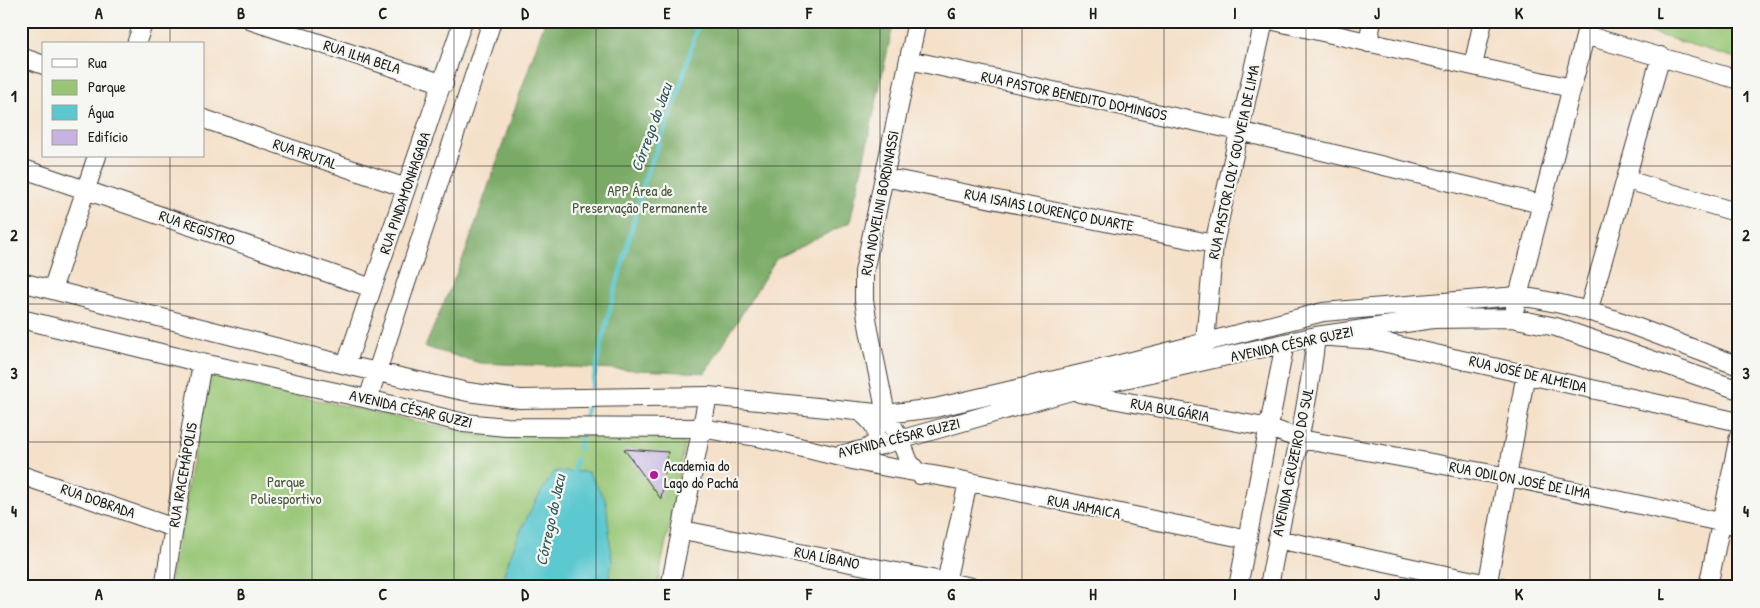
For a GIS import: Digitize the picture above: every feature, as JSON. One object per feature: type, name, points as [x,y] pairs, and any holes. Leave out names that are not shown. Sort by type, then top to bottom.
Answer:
[{"type":"street","points":[[137,42],[144,21]]},
{"type":"street","name":"RUA ILHA BELA","points":[[252,21],[444,84]]},
{"type":"street","name":"RUA PINDAMONHAGABA","points":[[346,365],[406,188],[444,84],[464,21]]},
{"type":"street","points":[[368,399],[492,21]]},
{"type":"street","name":"RUA NOVELINI BORDINASSI","points":[[900,439],[886,414],[864,300],[864,272],[917,21]]},
{"type":"street","name":"RUA PASTOR LOLY GOUVEIA DE LIMA","points":[[1205,363],[1204,342],[1214,244],[1264,21]]},
{"type":"street","points":[[1274,21],[1571,88]]},
{"type":"street","points":[[1368,43],[1372,21]]},
{"type":"street","points":[[1473,66],[1483,21]]},
{"type":"street","points":[[1512,318],[1587,28],[1660,56],[1739,80]]},
{"type":"street","points":[[1588,312],[1627,180],[1660,56]]},
{"type":"street","points":[[21,57],[42,64]]},
{"type":"street","name":"RUA PASTOR BENEDITO DOMINGOS","points":[[909,60],[1239,131],[1541,204]]},
{"type":"street","name":"RUA FRUTAL","points":[[205,119],[406,188]]},
{"type":"street","points":[[52,290],[96,158]]},
{"type":"street","name":"RUA REGISTRO","points":[[21,168],[372,288]]},
{"type":"street","name":"RUA ISAIAS LOURENÇO DUARTE","points":[[884,177],[1214,244]]},
{"type":"street","points":[[1627,180],[1739,213]]},
{"type":"street","name":"AVENIDA CÉSAR GUZZI","points":[[21,282],[346,365],[468,392],[520,399],[708,396],[863,414],[886,414],[935,408],[1093,371],[1324,312],[1517,296],[1545,299],[1588,312],[1739,366]]},
{"type":"street","name":"AVENIDA CÉSAR GUZZI","points":[[21,319],[202,363],[368,399],[464,424],[506,427],[700,428],[758,437],[836,456],[1071,391],[1205,363],[1285,342],[1433,320],[1512,318],[1556,327],[1739,390]]},
{"type":"street","name":"RUA JOSÉ DE ALMEIDA","points":[[1316,336],[1373,340],[1739,422]]},
{"type":"street","name":"AVENIDA CRUZEIRO DO SUL","points":[[1269,587],[1277,539],[1300,439],[1316,336]]},
{"type":"street","name":"AVENIDA CRUZEIRO DO SUL","points":[[1238,587],[1285,342]]},
{"type":"street","name":"RUA IRACEMÁPOLIS","points":[[164,587],[202,363]]},
{"type":"street","points":[[1277,539],[1492,586],[1526,373]]},
{"type":"street","name":"RUA BULGÁRIA","points":[[1071,391],[1270,428],[1300,439]]},
{"type":"street","points":[[670,587],[700,428],[708,396]]},
{"type":"street","points":[[863,414],[873,423],[878,434],[876,443],[866,449]]},
{"type":"street","points":[[1708,587],[1730,524],[1739,436]]},
{"type":"street","points":[[900,439],[909,462],[920,475]]},
{"type":"street","name":"RUA ODILON JOSÉ DE LIMA","points":[[1300,439],[1509,477],[1730,524]]},
{"type":"street","name":"RUA JAMAICA","points":[[836,456],[920,475],[968,482],[1058,502],[1248,539]]},
{"type":"street","name":"RUA DOBRADA","points":[[21,475],[174,528]]},
{"type":"street","points":[[945,584],[968,482]]},
{"type":"street","name":"RUA LÍBANO","points":[[682,530],[945,584],[972,587]]},
{"type":"green space","name":"APP Área de Preservação Permanente","points":[[545,21],[894,21],[850,222],[776,259],[705,373],[480,363],[425,347],[466,251]]},
{"type":"green space","points":[[1615,21],[1739,21],[1739,59],[1615,22]]},
{"type":"green space","name":"Parque Poliesportivo","points":[[208,376],[478,435],[670,435],[681,439],[685,445],[657,587],[169,587]]},
{"type":"water","points":[[555,471],[588,472],[606,501],[612,562],[607,587],[500,587],[510,556],[523,526]]},
{"type":"building","name":"Academia do Lago do Pachá","points":[[624,449],[668,452],[661,499]]},
{"type":"waterway","name":"Córrego do Jacu","points":[[592,387],[605,328],[646,175],[676,101],[699,21]]},
{"type":"waterway","name":"Córrego do Jacu","points":[[585,420],[588,403]]},
{"type":"waterway","name":"Córrego do Jacu","points":[[579,449],[581,436]]},
{"type":"waterway","name":"Córrego do Jacu","points":[[573,475],[576,459]]},
{"type":"place","name":"Academia do Lago do Pachá","points":[[654,475]]}]
